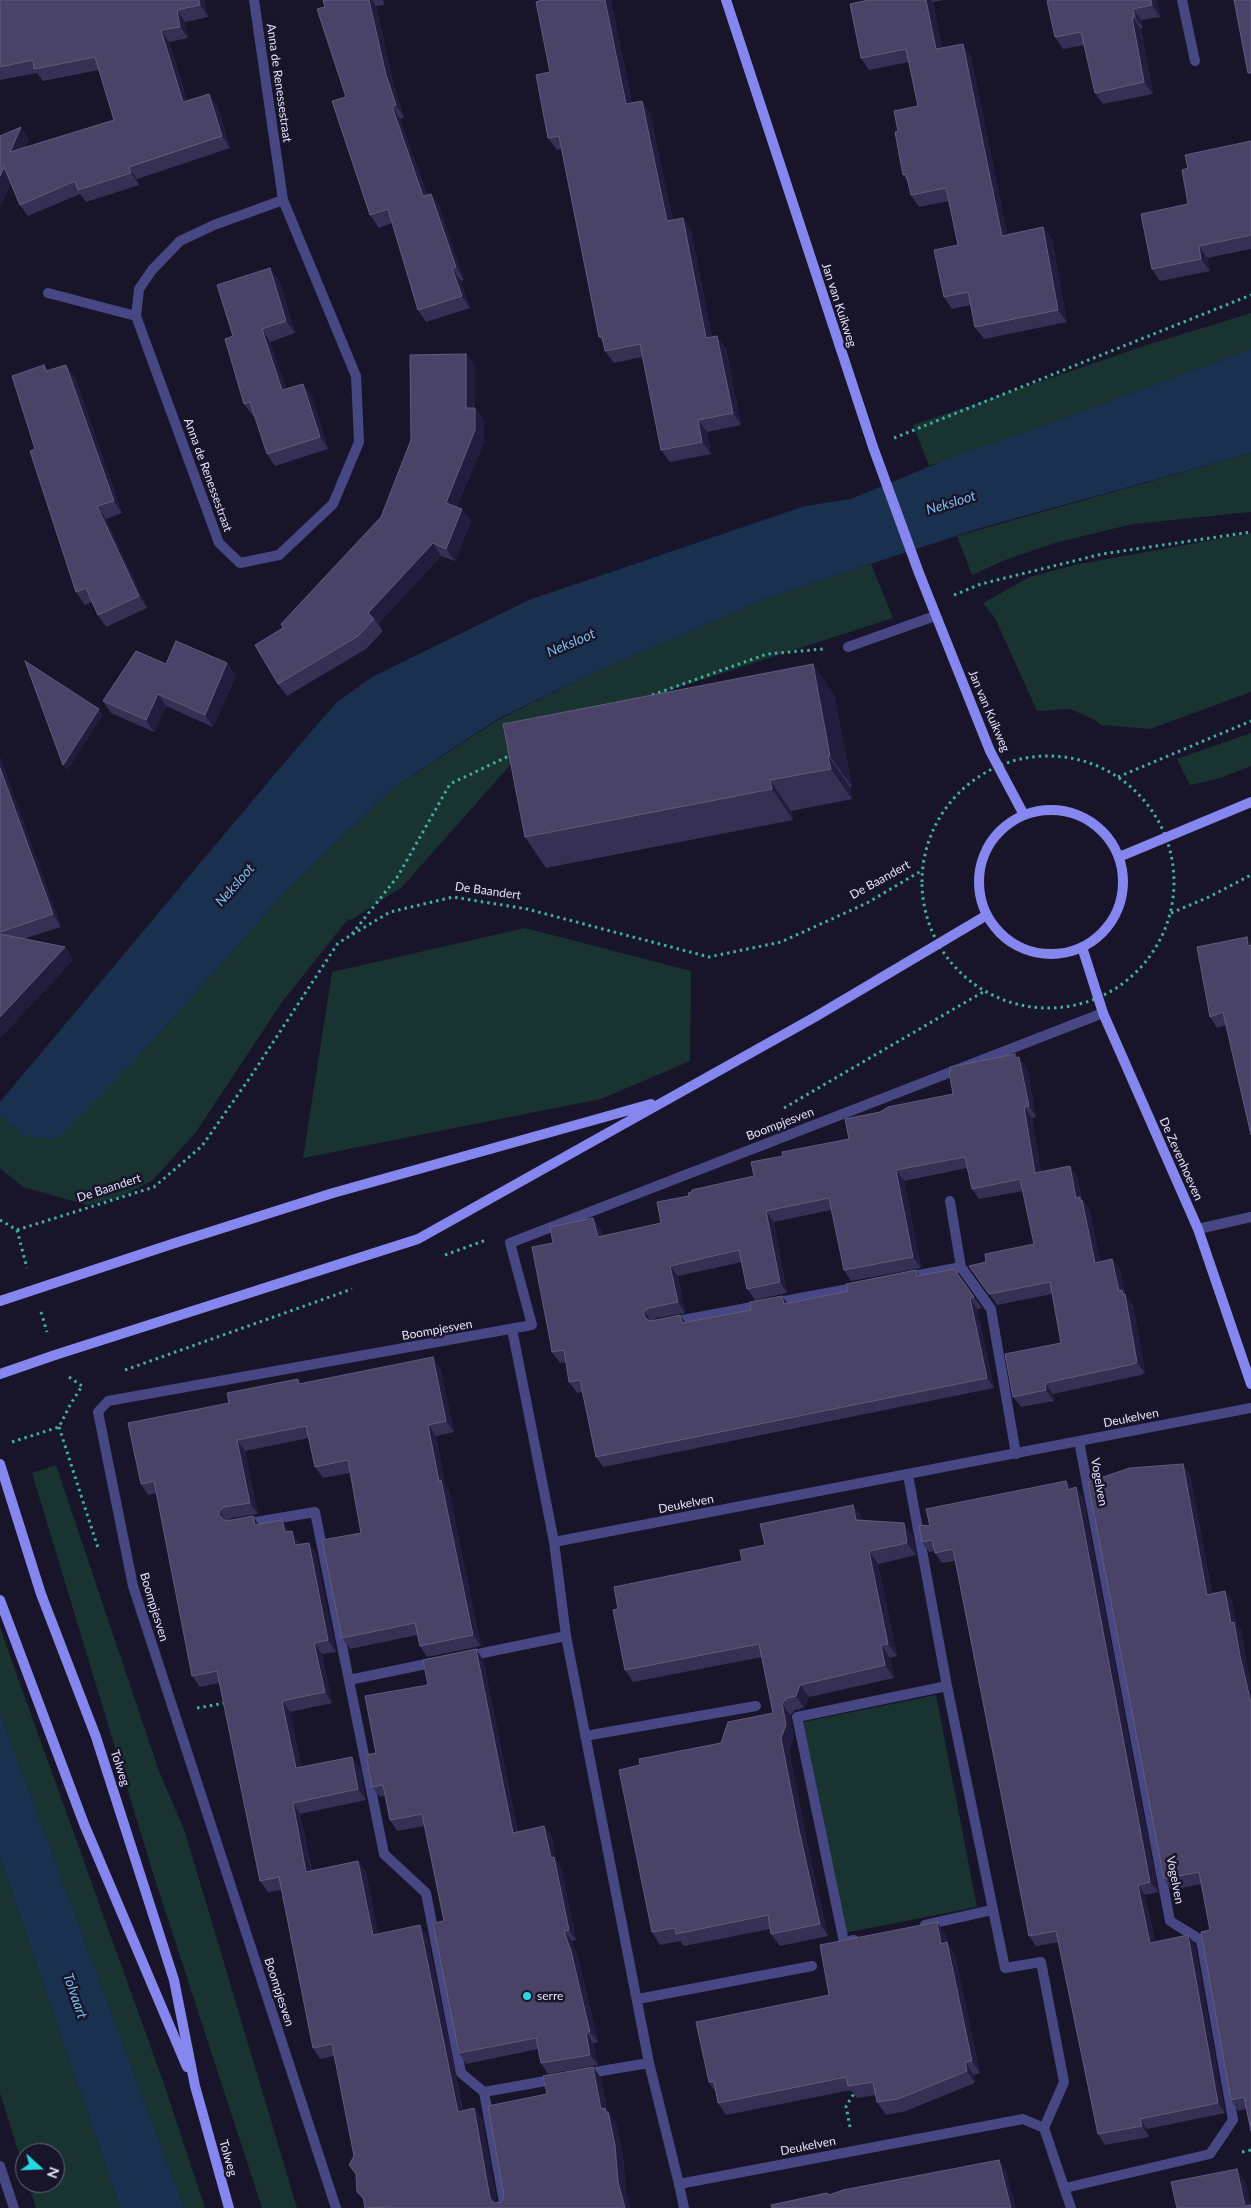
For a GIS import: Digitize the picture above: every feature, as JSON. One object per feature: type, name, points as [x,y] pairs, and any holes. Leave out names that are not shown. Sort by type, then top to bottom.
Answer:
[{"type":"main road","name":"Jan van Kuikweg","points":[[726,0],[880,468],[930,604],[990,751],[1024,814]]},
{"type":"main road","points":[[1119,858],[1251,802]]},
{"type":"main road","points":[[1046,809],[1069,812],[1090,821],[1108,837],[1119,858],[1123,883],[1117,909],[1103,931],[1082,947],[1061,953],[1038,953],[1017,946],[1000,933],[987,915],[979,892],[980,868],[988,846],[1004,827],[1024,814],[1046,809]]},
{"type":"main road","points":[[0,1374],[55,1354],[418,1239],[815,1017],[987,915]]},
{"type":"main road","name":"De Zevenhoeven","points":[[1082,947],[1102,1013],[1198,1229],[1251,1384]]},
{"type":"main road","points":[[0,1301],[333,1193],[669,1099]]},
{"type":"main road","name":"Tolweg","points":[[0,1464],[41,1594],[96,1736],[174,1980],[195,2086],[229,2208]]},
{"type":"main road","name":"Tolweg","points":[[0,1600],[84,1824],[195,2086]]},
{"type":"street","name":"Anna de Renessestraat","points":[[254,0],[283,200],[356,376],[359,442],[333,504],[279,556],[240,563],[219,543],[136,316],[139,289],[152,270],[180,241],[214,225],[283,200]]},
{"type":"street","points":[[1182,0],[1195,60]]},
{"type":"street","points":[[48,293],[136,316]]},
{"type":"street","points":[[848,647],[935,616]]},
{"type":"street","name":"Boompjesven","points":[[336,2208],[133,1586],[98,1412],[108,1401],[532,1325],[510,1243],[1102,1013]]},
{"type":"street","points":[[950,1201],[961,1267],[991,1309],[1016,1454]]},
{"type":"street","points":[[1198,1229],[1251,1218]]},
{"type":"street","points":[[902,1278],[961,1267]]},
{"type":"street","points":[[658,1325],[873,1284]]},
{"type":"street","points":[[512,1329],[554,1542],[566,1636],[585,1736],[649,2063],[684,2208]]},
{"type":"street","name":"Deukelven","points":[[554,1542],[1251,1408]]},
{"type":"street","name":"Vogelven","points":[[1065,2188],[1210,2154],[1234,2120],[1201,1940],[1170,1921],[1079,1441]]},
{"type":"street","points":[[908,1475],[947,1686],[1005,1968],[1041,1962],[1064,2082],[1044,2128],[1071,2208]]},
{"type":"street","points":[[233,1526],[315,1512],[384,1854],[426,1893],[461,2073],[484,2092],[505,2208]]},
{"type":"street","points":[[349,1680],[566,1636]]},
{"type":"street","points":[[862,1938],[844,1942],[797,1717],[947,1686]]},
{"type":"street","points":[[585,1736],[756,1706]]},
{"type":"street","points":[[918,1926],[992,1910]]},
{"type":"street","points":[[638,1999],[812,1966]]},
{"type":"street","points":[[484,2092],[649,2063]]},
{"type":"street","name":"Deukelven","points":[[679,2184],[1023,2119],[1044,2128]]},
{"type":"street","points":[[0,2166],[14,2208]]},
{"type":"path","points":[[873,447],[1251,295]]},
{"type":"path","points":[[930,604],[981,584],[1102,554],[1251,532]]},
{"type":"path","points":[[647,697],[767,654],[848,647]]},
{"type":"path","points":[[1118,777],[1251,721]]},
{"type":"path","points":[[350,936],[398,876],[450,784],[521,750]]},
{"type":"path","name":"De Baandert","points":[[0,1220],[17,1230],[154,1187],[202,1146],[251,1076],[338,943],[390,912],[453,897],[527,909],[709,957],[781,942],[867,903],[921,872]]},
{"type":"path","points":[[1170,913],[1210,897],[1251,875]]},
{"type":"path","points":[[8,1443],[59,1427],[82,1386]]},
{"type":"path","points":[[175,1712],[233,1702]]},
{"type":"path","points":[[851,2085],[853,2095],[846,2106],[854,2150]]},
{"type":"green space","points":[[1251,313],[1251,349],[929,466],[913,425],[1147,345]]},
{"type":"green space","points":[[1251,453],[1251,512],[1133,524],[1058,542],[1005,560],[972,575],[957,536]]},
{"type":"green space","points":[[1251,533],[1251,692],[1150,729],[1101,725],[1095,720],[1070,709],[1037,711],[995,618],[983,603],[1030,577],[1074,565]]},
{"type":"green space","points":[[871,564],[893,618],[670,690],[616,716],[520,754],[402,887],[351,920],[348,919],[282,1002],[196,1132],[153,1180],[120,1197],[87,1205],[23,1187],[0,1168],[0,1117],[27,1137],[140,1055],[288,889],[393,788],[498,720],[584,677],[770,597]]},
{"type":"green space","points":[[1251,733],[1251,766],[1220,778],[1190,785],[1177,759]]},
{"type":"green space","points":[[525,928],[691,971],[690,1061],[601,1099],[303,1158],[332,972]]},
{"type":"green space","points":[[56,1465],[159,1771],[185,1832],[297,2208],[262,2208],[152,1870],[32,1473]]},
{"type":"green space","points":[[0,1628],[164,2084],[205,2208],[184,2208],[0,1713]]},
{"type":"green space","points":[[936,1695],[977,1907],[844,1933],[803,1722]]},
{"type":"green space","points":[[0,1857],[120,2208],[36,2208],[31,2193],[65,2193],[65,2143],[16,2143],[0,2093]]},
{"type":"water","name":"Neksloot","points":[[1251,349],[1251,453],[977,529],[770,597],[584,677],[498,719],[393,788],[288,889],[140,1055],[58,1138],[27,1137],[0,1117],[0,1102],[285,762],[336,703],[372,677],[529,600],[805,506],[851,499],[955,456],[1046,425]]},
{"type":"water","name":"Tolvaart","points":[[0,1713],[184,2208],[120,2208],[0,1857]]},
{"type":"building","points":[[0,0],[199,0],[200,5],[177,10],[180,27],[161,30],[183,102],[209,94],[222,136],[129,167],[131,173],[78,190],[75,181],[20,205],[4,167],[0,176],[0,136],[21,127],[10,152],[114,120],[95,57],[34,69],[33,60],[0,67]]},
{"type":"building","points":[[323,0],[369,0],[386,75],[396,105],[392,106],[423,196],[431,194],[456,267],[452,268],[462,296],[418,310],[388,209],[370,215],[332,101],[346,97],[317,9],[325,7]]},
{"type":"building","points":[[542,0],[605,0],[626,104],[642,101],[667,221],[683,218],[706,338],[717,336],[733,413],[698,420],[702,442],[661,450],[640,344],[605,351],[602,336],[599,337],[559,136],[548,138],[536,75],[550,72],[536,2]]},
{"type":"building","points":[[869,0],[926,0],[936,49],[963,44],[1002,236],[1043,227],[1058,310],[975,327],[968,292],[944,297],[934,250],[958,245],[946,188],[911,195],[906,174],[903,175],[895,132],[898,131],[894,111],[918,106],[906,49],[861,58],[850,4]]},
{"type":"building","points":[[1151,0],[1152,5],[1133,9],[1135,17],[1132,17],[1144,82],[1095,93],[1081,32],[1055,37],[1047,1]]},
{"type":"building","points":[[1234,0],[1251,0],[1251,73],[1248,73]]},
{"type":"building","points":[[1251,141],[1251,235],[1199,246],[1201,259],[1152,269],[1141,214],[1188,204],[1182,170],[1188,168],[1185,155]]},
{"type":"building","points":[[270,268],[286,321],[262,329],[282,390],[303,384],[320,437],[267,454],[250,402],[244,404],[225,339],[233,336],[217,285]]},
{"type":"building","points":[[466,354],[466,408],[475,408],[475,430],[446,503],[462,509],[446,549],[433,543],[368,613],[374,619],[358,636],[278,684],[255,645],[283,628],[281,624],[381,517],[411,440],[410,355]]},
{"type":"building","points":[[44,365],[46,371],[66,365],[114,501],[97,506],[139,596],[98,615],[86,588],[76,592],[30,451],[35,449],[12,376]]},
{"type":"building","points":[[176,641],[227,663],[205,715],[158,694],[146,720],[103,701],[136,651],[166,664]]},
{"type":"building","points":[[25,661],[99,709],[63,765]]},
{"type":"building","points":[[813,664],[831,769],[770,780],[772,789],[525,837],[503,724]]},
{"type":"building","points":[[0,768],[53,914],[0,932]]},
{"type":"building","points":[[0,934],[65,947],[0,1017]]},
{"type":"building","points":[[1247,937],[1248,946],[1251,945],[1251,1135],[1223,1012],[1210,1017],[1197,947]]},
{"type":"building","points":[[1015,1054],[1015,1058],[1019,1057],[1029,1106],[1024,1107],[1035,1173],[1070,1166],[1076,1198],[1080,1197],[1080,1201],[1082,1200],[1095,1263],[1112,1259],[1119,1291],[1122,1290],[1123,1294],[1125,1294],[1137,1362],[1045,1383],[1046,1390],[1013,1397],[1005,1354],[1061,1343],[1050,1282],[989,1294],[969,1266],[986,1262],[985,1254],[1034,1244],[1020,1179],[972,1189],[965,1157],[896,1170],[913,1257],[844,1270],[829,1198],[766,1211],[780,1282],[747,1289],[739,1250],[670,1266],[678,1302],[649,1308],[644,1311],[644,1315],[646,1319],[651,1321],[680,1315],[682,1323],[751,1310],[750,1302],[782,1296],[784,1304],[848,1291],[846,1284],[916,1270],[917,1276],[954,1269],[974,1297],[970,1298],[987,1378],[596,1457],[580,1380],[569,1382],[564,1350],[552,1352],[532,1247],[553,1243],[550,1227],[593,1218],[598,1237],[661,1223],[657,1202],[689,1196],[688,1193],[692,1192],[692,1190],[754,1176],[751,1162],[783,1156],[782,1152],[849,1139],[845,1119],[880,1112],[888,1107],[953,1094],[950,1067]]},
{"type":"building","points":[[433,1357],[446,1421],[428,1425],[473,1635],[420,1646],[415,1623],[342,1638],[322,1540],[361,1533],[348,1460],[315,1467],[306,1426],[237,1440],[250,1503],[224,1507],[219,1511],[219,1515],[226,1521],[253,1516],[255,1525],[282,1520],[285,1532],[292,1531],[295,1545],[309,1543],[328,1640],[314,1643],[325,1692],[282,1701],[296,1768],[352,1757],[358,1789],[293,1803],[306,1872],[358,1861],[373,1935],[420,1925],[458,2112],[474,2108],[490,2198],[494,2203],[501,2202],[504,2196],[488,2106],[547,2094],[543,2076],[593,2067],[601,2109],[605,2108],[606,2112],[608,2112],[615,2145],[618,2182],[625,2208],[365,2208],[363,2197],[357,2192],[356,2174],[349,2165],[354,2156],[332,2044],[313,2048],[279,1877],[260,1881],[217,1671],[192,1676],[154,1481],[141,1484],[128,1423],[229,1403],[227,1393],[298,1379],[299,1384]]},
{"type":"building","points":[[1183,1464],[1207,1595],[1225,1591],[1231,1623],[1234,1622],[1251,1703],[1251,2131],[1244,2097],[1231,2100],[1201,1932],[1210,1930],[1199,1872],[1164,1879],[1088,1482],[1130,1468]]},
{"type":"building","points":[[1066,1481],[1068,1490],[1076,1487],[1150,1882],[1138,1885],[1150,1943],[1188,1935],[1218,2103],[1140,2119],[1142,2126],[1098,2134],[1056,1931],[1029,1936],[953,1549],[935,1553],[932,1540],[922,1542],[919,1525],[930,1526],[926,1509]]},
{"type":"building","points":[[853,1505],[856,1520],[904,1523],[907,1543],[869,1551],[888,1644],[881,1645],[885,1665],[800,1685],[796,1696],[787,1698],[782,1703],[786,1725],[781,1738],[820,1924],[771,1934],[768,1915],[676,1934],[675,1928],[652,1932],[619,1770],[640,1765],[639,1759],[721,1743],[728,1722],[773,1713],[759,1644],[625,1670],[613,1610],[618,1609],[614,1587],[742,1561],[740,1550],[765,1545],[760,1524]]},
{"type":"building","points":[[476,1649],[513,1833],[544,1826],[551,1858],[554,1857],[569,1930],[564,1931],[571,1951],[590,2032],[586,2032],[590,2055],[541,2063],[536,2038],[459,2053],[433,1923],[444,1921],[422,1814],[390,1820],[383,1785],[372,1787],[366,1755],[376,1753],[365,1696],[428,1685],[423,1660]]},
{"type":"building","points":[[937,1922],[941,1944],[947,1942],[972,2061],[965,2062],[967,2071],[898,2099],[877,2102],[873,2082],[848,2086],[846,2077],[718,2103],[714,2081],[709,2082],[696,2022],[829,1995],[820,1945]]},
{"type":"building","points":[[999,2160],[1011,2208],[772,2208],[771,2205],[827,2193],[829,2195],[843,2190]]},
{"type":"building","points":[[1237,2169],[1245,2206],[1251,2205],[1251,2208],[1177,2208],[1171,2182]]},
{"type":"place","name":"serre","points":[[527,1996]]}]
